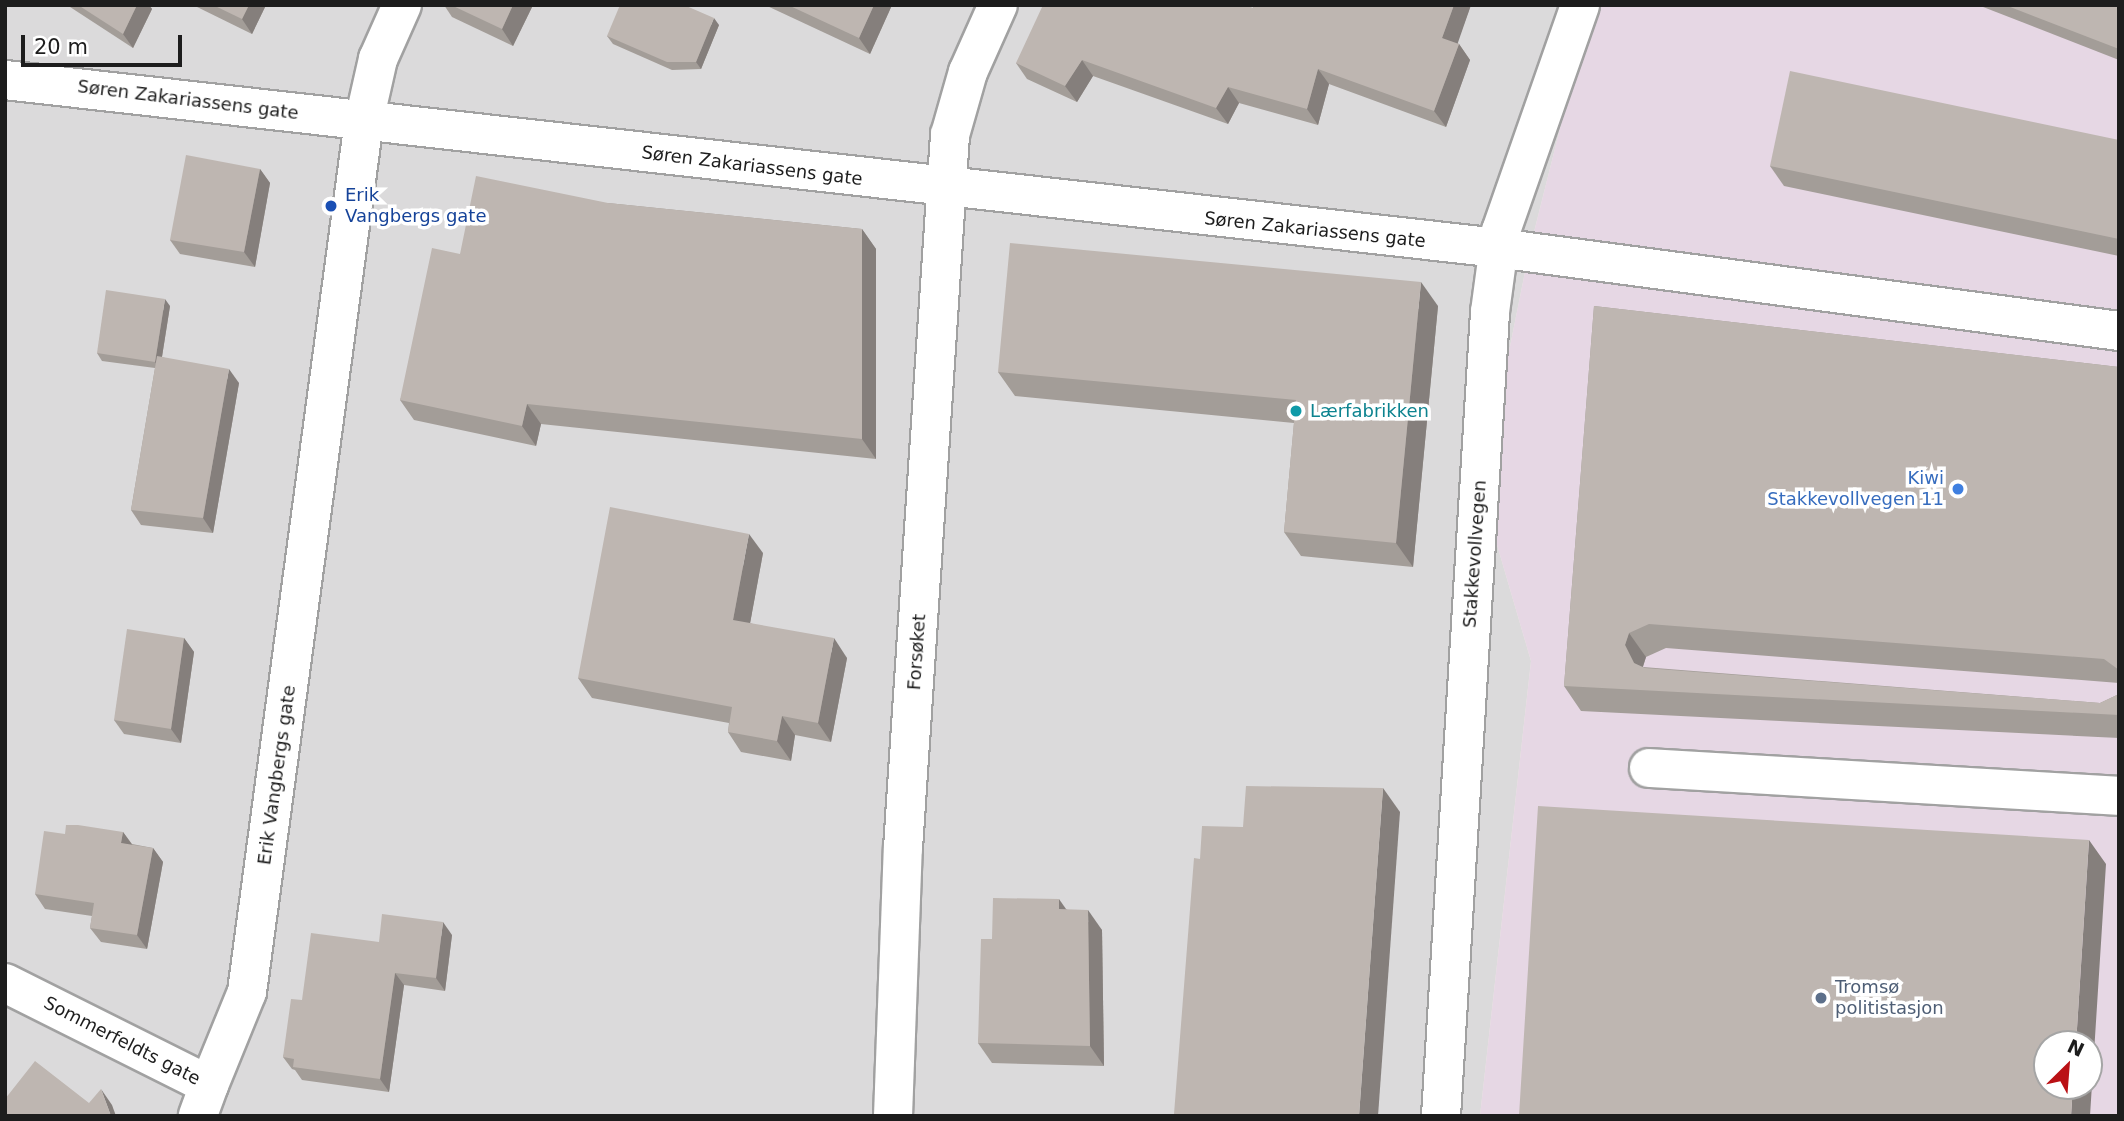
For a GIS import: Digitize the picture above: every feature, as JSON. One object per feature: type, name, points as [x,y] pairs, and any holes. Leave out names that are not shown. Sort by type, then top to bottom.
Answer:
[{"type":"street","name":"Erik Vangbergs gate","points":[[204,1100],[247,992],[364,121],[378,59],[402,5]]},
{"type":"street","name":"Forsøket","points":[[893,1116],[903,848],[950,189],[950,135],[968,72],[998,5]]},
{"type":"street","name":"Stakkevollvegen","points":[[1441,1116],[1484,361],[1498,248],[1525,151],[1580,5]]},
{"type":"street","name":"Søren Zakariassens gate","points":[[5,80],[950,189],[1498,248],[2119,331]]},
{"type":"street","points":[[1649,768],[2119,796]]},
{"type":"street","name":"Sommerfeldts gate","points":[[5,983],[204,1100]]},
{"type":"shaded area","points":[[5,5],[1591,5],[1529,252],[1481,490],[1531,661],[1480,1116],[5,1116]]},
{"type":"shaded area","points":[[1591,5],[2119,5],[2119,1116],[1480,1116],[1531,661],[1481,490],[1529,252]]},
{"type":"building","points":[[78,5],[137,5],[123,34]]},
{"type":"building","points":[[213,5],[249,5],[242,19]]},
{"type":"building","points":[[451,5],[513,5],[502,29]]},
{"type":"building","points":[[620,5],[684,5],[714,18],[696,62],[667,62],[607,36]]},
{"type":"building","points":[[788,5],[874,5],[859,38]]},
{"type":"building","points":[[1043,5],[1245,5],[1253,8],[1254,5],[1454,5],[1442,38],[1459,44],[1434,111],[1318,69],[1307,109],[1228,87],[1216,108],[1082,60],[1065,86],[1016,63]]},
{"type":"building","points":[[2005,5],[2119,5],[2119,49]]},
{"type":"building","points":[[1790,71],[2119,140],[2119,239],[1770,166]]},
{"type":"building","points":[[186,155],[260,169],[244,252],[170,240]]},
{"type":"building","points":[[476,176],[608,203],[862,229],[862,439],[527,404],[522,426],[400,400],[432,248],[460,254]]},
{"type":"building","name":"Lærfabrikken","points":[[1010,243],[1421,282],[1396,543],[1284,532],[1296,400],[998,372]]},
{"type":"building","points":[[106,290],[165,299],[155,362],[97,353]]},
{"type":"building","points":[[1594,306],[2119,367],[2119,670],[2104,659],[1649,624],[1629,633],[1625,645],[1634,663],[1645,668],[2100,703],[2119,694],[2119,715],[1564,686]]},
{"type":"building","points":[[157,356],[229,369],[203,518],[131,510]]},
{"type":"building","points":[[610,507],[749,534],[733,620],[834,638],[818,723],[782,716],[777,741],[728,732],[732,707],[578,678]]},
{"type":"building","points":[[127,629],[184,638],[171,729],[114,720]]},
{"type":"building","points":[[1246,786],[1383,788],[1359,1116],[1174,1114],[1194,858],[1200,859],[1202,826],[1243,827]]},
{"type":"building","name":"Tromsø politistasjon","points":[[1538,806],[2089,840],[2077,1030],[2033,1030],[2033,1100],[2072,1100],[2071,1116],[1519,1116]]},
{"type":"building","points":[[66,825],[123,832],[121,843],[153,848],[137,935],[90,928],[94,903],[35,894],[44,831],[65,834]]},
{"type":"building","points":[[993,898],[1059,899],[1059,909],[1088,910],[1090,1046],[978,1043],[981,939],[992,939]]},
{"type":"building","points":[[382,914],[443,922],[436,978],[395,973],[380,1079],[293,1067],[294,1059],[283,1057],[291,999],[302,1000],[311,933],[379,942]]},
{"type":"building","points":[[35,1061],[89,1103],[101,1089],[111,1116],[5,1116],[5,1099]]},
{"type":"place","name":"Erik Vangbergs gate","points":[[331,206]]},
{"type":"place","name":"Lærfabrikken","points":[[1296,411]]},
{"type":"place","name":"Kiwi Stakkevollvegen 11","points":[[1958,489]]},
{"type":"place","name":"Tromsø politistasjon","points":[[1821,998]]}]
